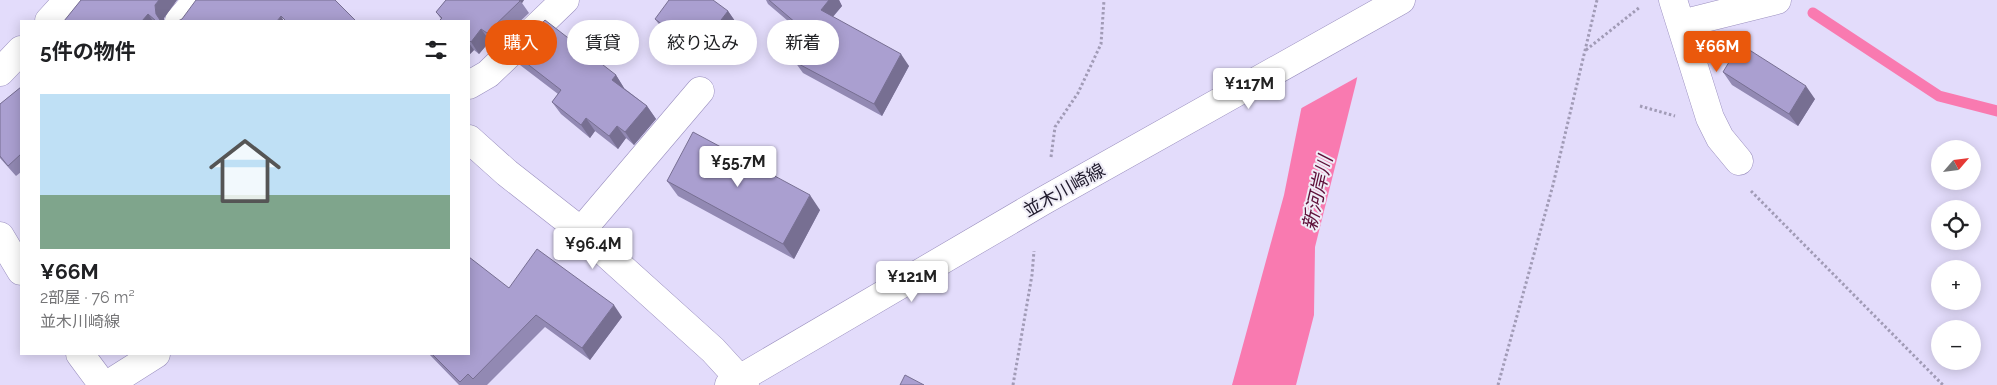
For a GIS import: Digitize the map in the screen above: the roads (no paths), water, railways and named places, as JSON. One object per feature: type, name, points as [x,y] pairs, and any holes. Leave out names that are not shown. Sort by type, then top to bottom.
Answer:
[{"type":"street","points":[[50,20],[68,0]]},
{"type":"street","points":[[180,20],[197,0]]},
{"type":"street","name":"並木川崎線","points":[[737,383],[1075,184],[1401,0]]},
{"type":"street","points":[[1739,161],[1720,138],[1710,118],[1667,9],[1777,0]]},
{"type":"street","points":[[470,83],[488,74],[561,1]]},
{"type":"street","points":[[0,72],[20,51]]},
{"type":"street","points":[[581,230],[700,91]]},
{"type":"street","points":[[470,140],[507,173],[581,230],[713,350],[737,383]]},
{"type":"street","points":[[0,236],[20,269]]},
{"type":"street","points":[[81,355],[103,385]]},
{"type":"street","points":[[107,385],[154,355]]},
{"type":"water","name":"新河岸川","points":[[1323,0],[1373,0],[1356,83],[1315,247],[1314,315],[1296,385],[1232,385],[1284,195]]},
{"type":"waterway","points":[[1813,13],[1939,96],[1997,111]]}]
